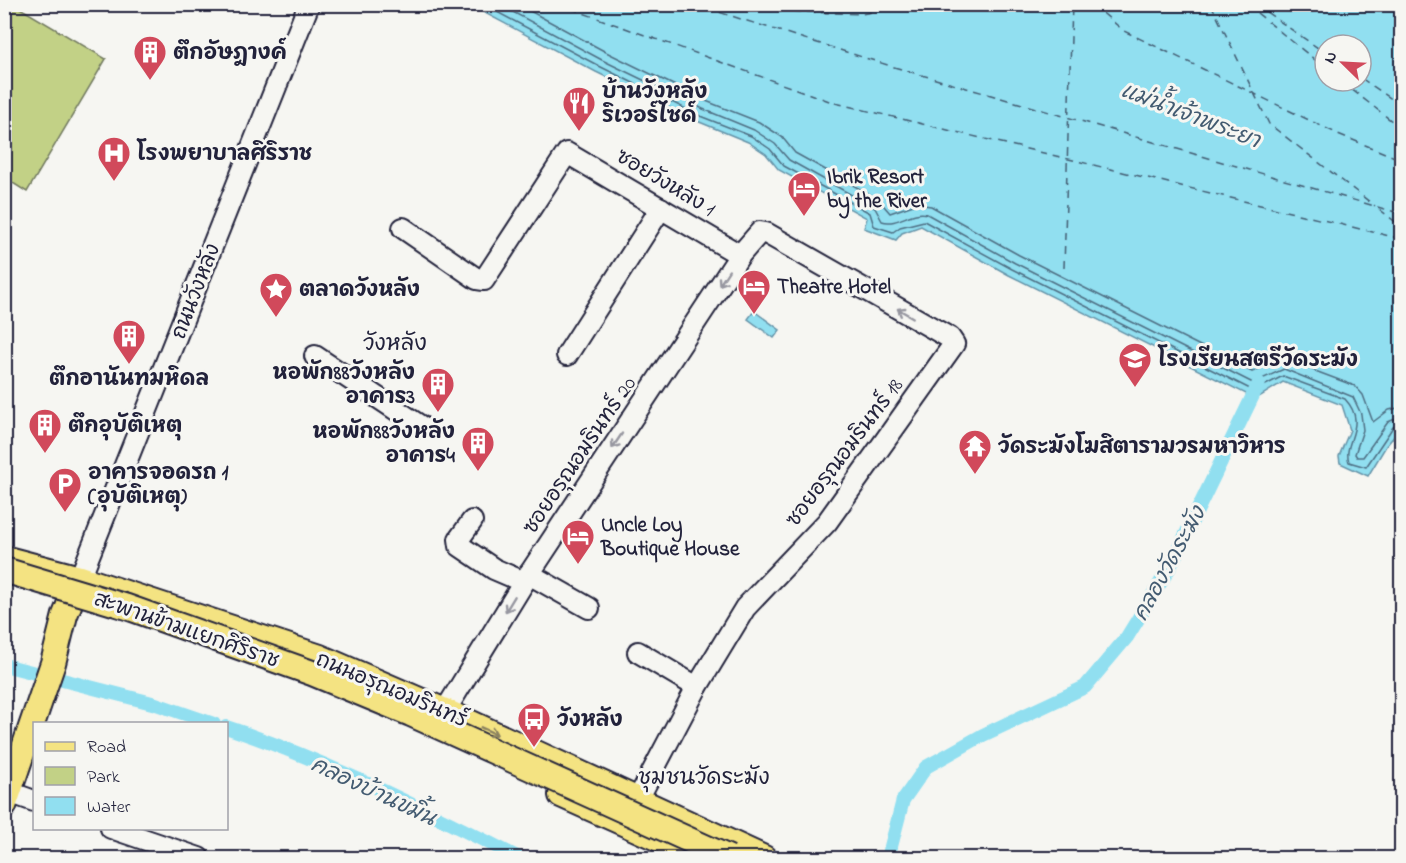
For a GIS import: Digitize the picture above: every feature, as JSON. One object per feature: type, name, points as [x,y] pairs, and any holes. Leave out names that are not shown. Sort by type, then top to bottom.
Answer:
[{"type":"main road","name":"ถนนอรุณอมรินทร์","points":[[4,558],[80,578],[320,657],[445,711],[764,858]]},
{"type":"main road","name":"สะพานข้ามแยกศิริราช","points":[[4,570],[127,607],[312,673],[411,714],[729,858]]},
{"type":"main road","points":[[7,799],[49,673],[70,600],[80,578]]},
{"type":"main road","name":"ถนนอรุณอมรินทร์","points":[[4,582],[70,600],[297,677],[701,858]]},
{"type":"main road","points":[[625,824],[638,799]]},
{"type":"street","name":"ถนนวังหลัง","points":[[80,578],[309,4]]},
{"type":"street","name":"ซอยวังหลัง 1","points":[[404,228],[477,279],[483,280],[567,153],[740,255]]},
{"type":"street","points":[[567,355],[661,208]]},
{"type":"street","name":"ซอยอรุณอมรินทร์ 20","points":[[445,711],[526,578],[740,255],[760,232],[766,233],[950,338],[954,344]]},
{"type":"street","name":"ซอยอรุณอมรินทร์ 18","points":[[638,799],[697,687],[745,608],[827,522],[954,344]]},
{"type":"street","points":[[315,356],[422,427]]},
{"type":"street","points":[[472,521],[459,539],[460,546],[494,569],[526,578],[589,608]]},
{"type":"street","points":[[638,652],[697,687]]},
{"type":"street","points":[[7,799],[33,801]]},
{"type":"street","points":[[117,830],[199,858]]},
{"type":"green space","points":[[4,5],[15,5],[106,59],[27,192],[5,178]]},
{"type":"water","name":"แม่น้ำเจ้าพระยา","points":[[470,5],[1401,5],[1401,428],[1386,446],[1368,476],[1340,463],[1339,456],[1350,430],[1342,405],[1283,382],[1256,399],[1009,275],[921,226],[902,233],[896,240],[864,228],[867,218],[779,170],[766,154],[748,142],[697,121],[596,72]]},
{"type":"water","points":[[754,311],[780,330],[774,338],[748,319]]},
{"type":"waterway","name":"คลองวัดระฆัง","points":[[888,858],[903,800],[926,767],[983,735],[1085,687],[1127,637],[1170,567],[1259,383]]},
{"type":"waterway","name":"คลองบ้านขมิ้น","points":[[4,665],[156,704],[208,722]]},
{"type":"waterway","name":"คลองบ้านขมิ้น","points":[[228,728],[338,771],[411,804],[519,858]]},
{"type":"ferry route","points":[[558,4],[835,103],[1402,239]]},
{"type":"ferry route","points":[[621,4],[701,8]]},
{"type":"ferry route","points":[[693,4],[894,67],[1402,214]]},
{"type":"ferry route","points":[[709,8],[861,14],[921,4]]},
{"type":"ferry route","points":[[1064,268],[1072,4]]},
{"type":"ferry route","points":[[1092,4],[1124,31],[1338,134],[1402,160]]},
{"type":"ferry route","points":[[1211,4],[1269,124],[1375,206]]},
{"type":"ferry route","points":[[1246,4],[1313,58]]},
{"type":"ferry route","points":[[1255,4],[1313,45]]},
{"type":"ferry route","points":[[1373,86],[1402,106]]},
{"type":"ferry route","points":[[1356,93],[1402,129]]},
{"type":"ferry route","points":[[1379,209],[1402,227]]},
{"type":"place","name":"ตึกอัษฎางค์","points":[[150,81]]},
{"type":"place","name":"บ้านวังหลัง ริเวอร์ไซด์","points":[[579,132]]},
{"type":"place","name":"โรงพยาบาลศิริราช","points":[[114,182]]},
{"type":"place","name":"Ibrik Resort by the River","points":[[804,217]]},
{"type":"place","name":"Theatre Hotel","points":[[754,315]]},
{"type":"place","name":"ตลาดวังหลัง","points":[[276,318]]},
{"type":"place","name":"ตึกอานันทมหิดล","points":[[129,365]]},
{"type":"place","name":"โรงเรียนสตรีวัดระฆัง","points":[[1135,388]]},
{"type":"place","name":"หอพัก88วังหลัง อาคาร3","points":[[438,413]]},
{"type":"place","name":"ตึกอุบัติเหตุ","points":[[45,454]]},
{"type":"place","name":"หอพัก88วังหลัง อาคาร4","points":[[478,472]]},
{"type":"place","name":"วัดระฆังโฆสิตารามวรมหาวิหาร","points":[[975,475]]},
{"type":"place","name":"อาคารจอดรถ 1 (อุบัติเหตุ)","points":[[65,513]]},
{"type":"place","name":"Uncle Loy Boutique House","points":[[578,565]]},
{"type":"place","name":"วังหลัง","points":[[534,748]]},
{"type":"district","name":"วังหลัง","points":[[395,342]]},
{"type":"district","name":"ชุมชนวัดระฆัง","points":[[704,776]]}]
